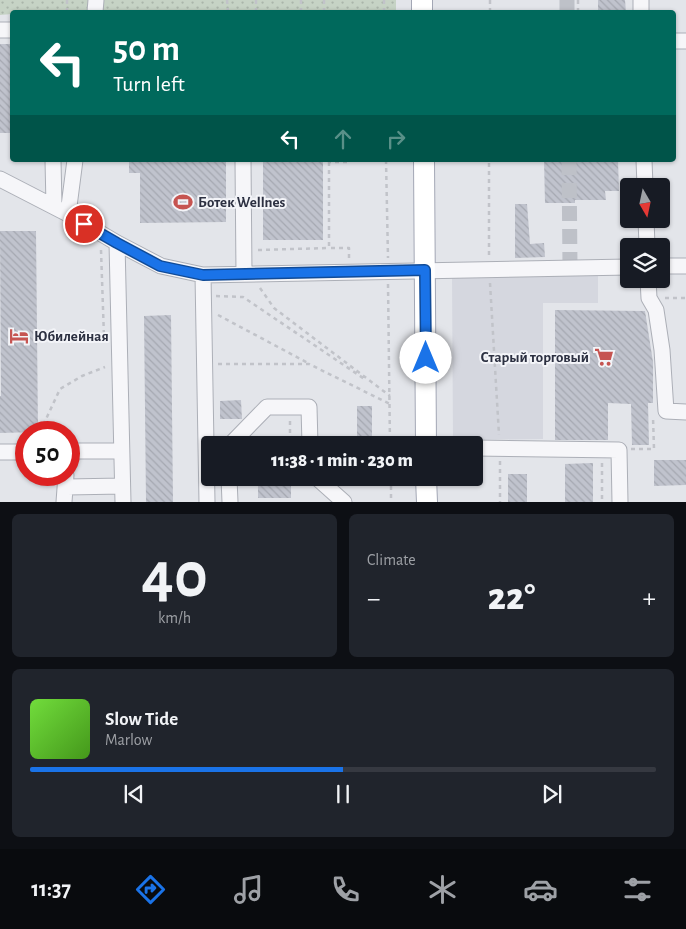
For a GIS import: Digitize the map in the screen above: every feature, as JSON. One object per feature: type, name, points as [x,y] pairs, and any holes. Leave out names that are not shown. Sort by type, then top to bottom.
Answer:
[{"type":"main road","points":[[424,162],[426,436]]},
{"type":"main road","points":[[426,486],[427,502]]},
{"type":"street","points":[[53,162],[54,206]]},
{"type":"street","points":[[68,214],[75,162]]},
{"type":"street","points":[[243,162],[247,274]]},
{"type":"street","points":[[644,162],[645,178]]},
{"type":"street","points":[[0,179],[54,206],[160,266],[203,275],[620,266]]},
{"type":"street","points":[[117,243],[123,502]]},
{"type":"street","points":[[670,266],[686,266]]},
{"type":"street","points":[[203,275],[207,502]]},
{"type":"street","points":[[648,288],[649,298],[656,310],[661,342],[665,376],[666,412],[686,412]]},
{"type":"street","points":[[239,436],[267,407],[309,407],[310,436]]},
{"type":"street","points":[[483,448],[619,450],[620,502]]},
{"type":"street","points":[[80,451],[121,451]]},
{"type":"street","points":[[0,452],[15,452]]},
{"type":"street","points":[[66,488],[122,486]]},
{"type":"street","points":[[230,486],[230,502]]},
{"type":"street","points":[[326,486],[344,502]]},
{"type":"path","points":[[329,162],[329,248]]},
{"type":"path","points":[[386,162],[390,436]]},
{"type":"path","points":[[489,162],[489,268],[500,448],[500,502]]},
{"type":"path","points":[[101,246],[104,337]]},
{"type":"path","points":[[258,250],[349,248]]},
{"type":"path","points":[[247,274],[274,308],[390,396]]},
{"type":"path","points":[[204,302],[243,297],[390,396]]},
{"type":"path","points":[[649,298],[686,298]]},
{"type":"path","points":[[204,302],[309,364],[390,404]]},
{"type":"path","points":[[204,364],[309,364]]},
{"type":"path","points":[[45,421],[60,389],[82,376],[105,367],[105,376]]},
{"type":"path","points":[[619,450],[654,449],[653,416]]},
{"type":"path","points":[[290,421],[290,436]]},
{"type":"path","points":[[602,449],[602,502]]},
{"type":"path","points":[[391,486],[391,502]]},
{"type":"shaded area","points":[[598,275],[598,303],[543,303],[543,439],[483,440],[483,436],[453,436],[452,276]]},
{"type":"green space","points":[[0,0],[396,0],[396,10],[10,10],[10,14],[0,15]]},
{"type":"building","points":[[598,0],[625,0],[626,10],[598,10]]},
{"type":"building","points":[[0,44],[10,44],[10,133],[0,133]]},
{"type":"building","name":"Ботек Wellnes","points":[[129,162],[226,162],[226,222],[140,223],[140,173],[129,173]]},
{"type":"building","points":[[263,162],[323,162],[323,240],[263,240]]},
{"type":"building","points":[[544,162],[618,162],[619,191],[605,191],[606,200],[575,200],[575,203],[545,203]]},
{"type":"building","points":[[515,204],[527,204],[530,244],[544,243],[545,257],[515,258]]},
{"type":"building","name":"Юбилейная","points":[[0,231],[36,231],[38,421],[15,421],[15,433],[0,433]]},
{"type":"building","name":"Старый торговый","points":[[555,310],[645,311],[653,362],[653,403],[648,403],[649,445],[632,445],[631,404],[608,403],[608,440],[555,440]]},
{"type":"building","points":[[171,315],[173,502],[146,502],[144,316]]},
{"type":"building","points":[[241,400],[242,419],[220,419],[220,401]]},
{"type":"building","points":[[357,406],[372,406],[372,436],[357,436]]},
{"type":"building","points":[[654,460],[686,460],[686,485],[654,486]]},
{"type":"building","points":[[593,463],[593,502],[565,502],[565,464]]},
{"type":"building","points":[[508,474],[527,474],[527,502],[508,502]]},
{"type":"building","points":[[258,486],[291,486],[291,498],[258,498]]},
{"type":"tunnel","points":[[567,0],[567,10]]},
{"type":"tunnel","points":[[569,162],[570,267]]},
{"type":"place","name":"Ботек Wellnes","points":[[183,202]]},
{"type":"place","name":"Юбилейная","points":[[19,336]]},
{"type":"place","name":"Старый торговый","points":[[604,357]]},
{"type":"route","points":[[84,224],[160,266],[203,275],[425,270],[426,358]]}]
